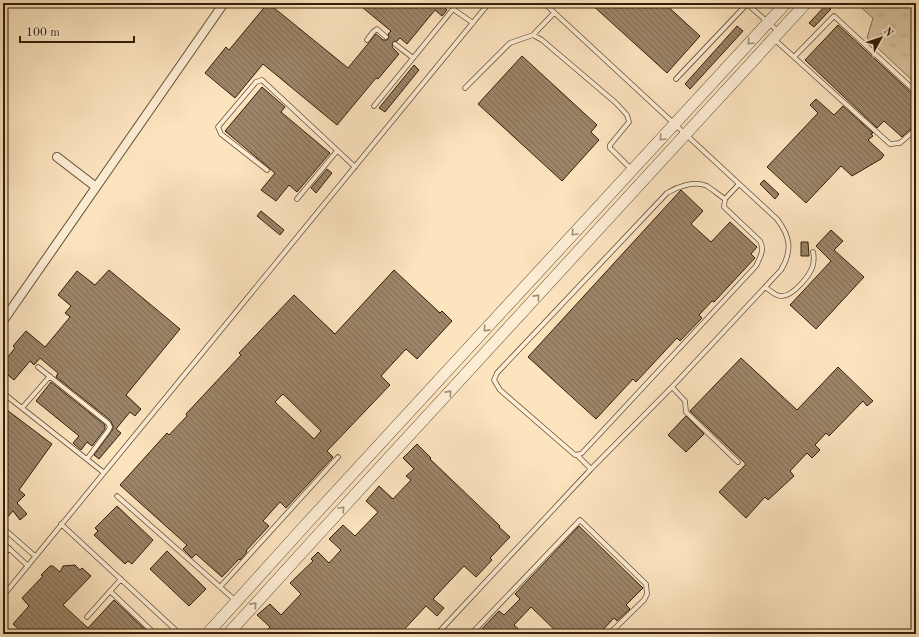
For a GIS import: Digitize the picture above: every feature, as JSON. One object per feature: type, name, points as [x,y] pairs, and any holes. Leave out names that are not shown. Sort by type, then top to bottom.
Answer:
[{"type":"street","points":[[3,320],[224,3]]},
{"type":"street","points":[[207,634],[786,3]]},
{"type":"street","points":[[228,634],[806,3]]},
{"type":"street","points":[[58,157],[96,187]]},
{"type":"street","points":[[426,395],[437,406]]},
{"type":"lane","points":[[374,106],[458,3]]},
{"type":"lane","points":[[3,596],[103,472],[489,3]]},
{"type":"lane","points":[[437,634],[591,469],[672,387],[781,270],[789,249],[784,228],[777,218],[544,3]]},
{"type":"lane","points":[[676,78],[747,4],[768,22],[776,35],[794,57],[890,144],[900,143],[916,129]]},
{"type":"lane","points":[[454,9],[472,23]]},
{"type":"lane","points":[[465,88],[510,43],[533,34],[554,13]]},
{"type":"lane","points":[[794,57],[834,16],[916,92]]},
{"type":"lane","points":[[367,40],[373,32],[377,30],[386,37]]},
{"type":"lane","points":[[533,34],[611,98],[627,115],[628,122],[610,148],[632,170]]},
{"type":"lane","points":[[395,44],[413,58]]},
{"type":"lane","points":[[267,170],[221,134],[218,127],[258,80],[262,80],[355,167]]},
{"type":"lane","points":[[297,199],[337,151]]},
{"type":"lane","points":[[577,455],[582,453],[588,447],[756,266],[763,251],[760,241],[727,212],[724,207],[725,199],[739,184]]},
{"type":"lane","points":[[591,469],[577,455],[571,452],[500,390],[494,380],[497,372],[667,194],[674,189],[685,185],[705,185],[725,199]]},
{"type":"lane","points":[[765,287],[781,296],[787,295],[802,284],[813,266],[813,252]]},
{"type":"lane","points":[[38,367],[108,423],[110,427],[87,459]]},
{"type":"lane","points":[[22,408],[50,376]]},
{"type":"lane","points":[[672,387],[685,401],[686,412],[738,462]]},
{"type":"lane","points":[[3,393],[103,472]]},
{"type":"lane","points":[[220,587],[338,457]]},
{"type":"lane","points":[[117,496],[236,602]]},
{"type":"lane","points":[[471,634],[580,520],[646,584],[648,594],[644,600],[609,634]]},
{"type":"lane","points":[[61,524],[180,634]]},
{"type":"lane","points":[[3,528],[35,556]]},
{"type":"lane","points":[[3,543],[28,566]]},
{"type":"lane","points":[[3,556],[9,548]]},
{"type":"lane","points":[[87,617],[121,579]]},
{"type":"lane","points":[[110,591],[154,634]]},
{"type":"green space","points":[[856,3],[916,3],[916,84],[867,38],[873,18]]},
{"type":"building","points":[[268,3],[348,68],[376,34],[383,40],[387,40],[389,38],[388,34],[391,31],[357,3],[439,3],[447,10],[442,16],[435,10],[407,44],[400,38],[393,42],[392,47],[399,54],[378,79],[376,78],[337,125],[263,64],[235,98],[205,73],[226,47],[229,50]]},
{"type":"building","points":[[590,3],[664,3],[700,36],[667,73]]},
{"type":"building","points":[[826,5],[831,9],[814,27],[809,23]]},
{"type":"building","points":[[838,25],[916,97],[916,124],[902,137],[884,121],[877,128],[805,60]]},
{"type":"building","points":[[737,26],[743,31],[690,89],[685,84]]},
{"type":"building","points":[[522,56],[597,125],[591,132],[599,140],[562,181],[478,104]]},
{"type":"building","points":[[414,65],[419,70],[385,112],[379,108]]},
{"type":"building","points":[[262,87],[285,107],[281,112],[330,153],[297,192],[289,185],[276,201],[261,190],[275,173],[225,131]]},
{"type":"building","points":[[816,99],[834,115],[843,106],[873,133],[871,134],[873,136],[868,140],[884,155],[881,159],[852,176],[841,166],[806,203],[767,167],[818,113],[810,105]]},
{"type":"building","points":[[327,169],[332,173],[316,193],[311,188]]},
{"type":"building","points":[[764,180],[779,194],[775,199],[760,184]]},
{"type":"building","points":[[681,190],[703,211],[691,224],[711,242],[730,222],[757,247],[751,254],[755,258],[714,302],[712,301],[699,315],[702,318],[680,341],[677,338],[636,382],[633,379],[596,419],[528,357]]},
{"type":"building","points":[[261,211],[284,230],[280,235],[257,216]]},
{"type":"building","points":[[831,230],[843,241],[834,250],[864,277],[816,329],[790,305],[831,261],[816,246]]},
{"type":"building","points":[[801,242],[808,242],[809,256],[801,256]]},
{"type":"building","points":[[109,270],[180,329],[126,395],[141,409],[135,416],[130,412],[116,429],[121,433],[99,459],[94,455],[113,429],[110,420],[56,377],[58,373],[40,358],[34,365],[30,361],[14,380],[3,371],[3,363],[15,348],[13,346],[26,331],[45,347],[70,317],[65,313],[71,306],[58,295],[77,271],[95,285]]},
{"type":"building","points":[[394,270],[440,313],[442,311],[452,321],[417,359],[406,349],[381,376],[390,385],[327,451],[333,457],[286,508],[280,502],[263,521],[269,526],[246,551],[247,552],[240,560],[239,559],[222,577],[196,554],[192,558],[183,549],[187,545],[120,485],[167,433],[169,435],[187,416],[186,414],[241,355],[239,353],[294,295],[335,334]],"holes":[[[283,394],[321,431],[314,439],[275,402]]]},
{"type":"building","points":[[741,358],[797,410],[838,367],[873,401],[867,406],[863,401],[829,436],[826,433],[815,445],[820,450],[812,458],[807,453],[790,471],[794,476],[768,500],[765,497],[746,518],[719,492],[746,464],[690,411]]},
{"type":"building","points":[[51,382],[105,425],[105,429],[92,446],[87,442],[81,450],[73,443],[79,436],[36,401]]},
{"type":"building","points":[[3,407],[52,444],[19,490],[25,495],[17,503],[27,514],[20,520],[13,511],[3,522]]},
{"type":"building","points":[[686,416],[704,434],[686,452],[668,435]]},
{"type":"building","points":[[417,444],[431,458],[430,459],[510,537],[490,558],[492,560],[476,577],[464,566],[433,599],[444,608],[437,616],[426,606],[400,634],[263,634],[270,627],[257,615],[270,604],[281,615],[301,594],[290,583],[313,561],[311,559],[318,552],[329,563],[341,550],[329,539],[343,525],[355,536],[378,512],[366,501],[379,486],[393,499],[411,480],[406,476],[414,469],[403,458]]},
{"type":"building","points":[[117,506],[153,540],[132,564],[128,561],[125,564],[94,535],[98,531],[95,528]]},
{"type":"building","points":[[579,526],[643,588],[626,605],[630,609],[617,621],[614,618],[599,634],[559,634],[531,607],[514,625],[524,634],[477,634],[499,611],[504,615],[520,599],[515,594]]},
{"type":"building","points":[[167,551],[206,589],[189,606],[150,569]]},
{"type":"building","points":[[75,565],[80,570],[82,568],[91,576],[63,605],[88,628],[114,600],[150,634],[24,634],[13,624],[29,606],[22,598],[43,576],[41,575],[50,566],[53,566],[60,572],[63,566]]}]
